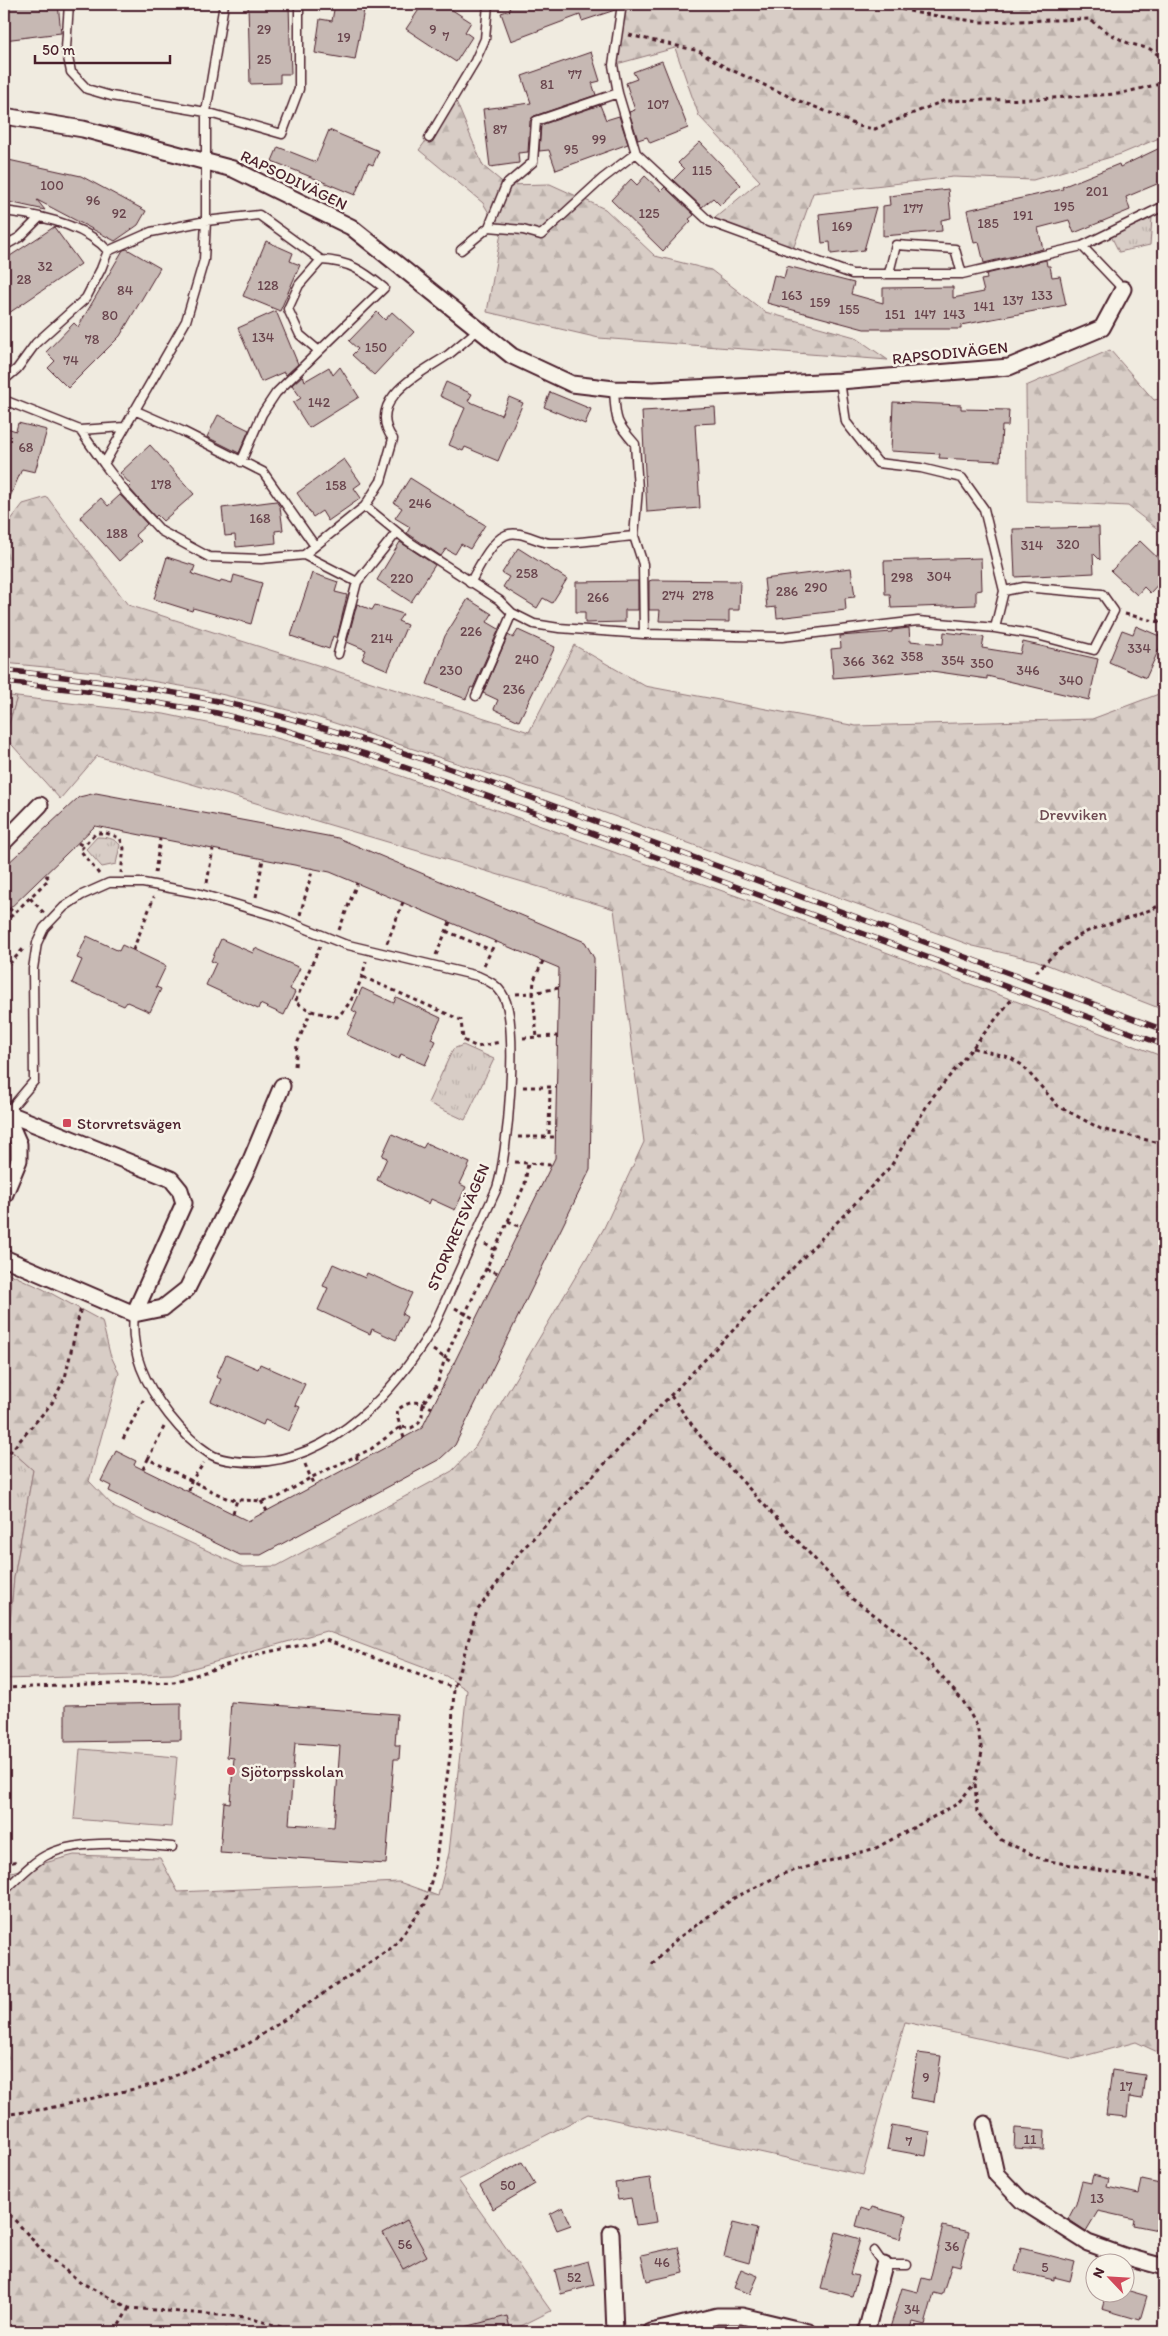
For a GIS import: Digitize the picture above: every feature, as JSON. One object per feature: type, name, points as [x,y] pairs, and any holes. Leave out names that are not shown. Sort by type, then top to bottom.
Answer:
[{"type":"street","name":"RAPSODIVÄGEN","points":[[4,116],[83,129],[234,169],[351,227],[512,356],[572,384],[614,389],[653,390],[840,381],[1009,367],[1102,328],[1123,289]]},
{"type":"street","points":[[4,842],[40,805]]},
{"type":"street","points":[[4,1258],[134,1314],[163,1308],[187,1289],[248,1167],[282,1086]]},
{"type":"street","points":[[4,1196],[19,1160],[19,1144],[5,1112]]},
{"type":"street","name":"STORVRETSVÄGEN","points":[[5,1112],[171,1179],[180,1190],[184,1203],[134,1314]]},
{"type":"street","points":[[985,2124],[996,2174],[1022,2201],[1088,2243],[1124,2256],[1164,2266]]},
{"type":"street","points":[[611,2233],[615,2332]]},
{"type":"street","points":[[866,2332],[884,2265]]},
{"type":"street","points":[[651,2332],[717,2316],[742,2316],[809,2332]]},
{"type":"lane","points":[[69,4],[66,48],[69,64],[71,72],[87,89],[111,96],[206,112]]},
{"type":"lane","points":[[104,464],[186,321],[204,260],[206,112],[224,4]]},
{"type":"lane","name":"RAPSODIVÄGEN","points":[[206,112],[282,134],[299,89],[299,4]]},
{"type":"lane","points":[[429,138],[475,61],[485,39],[488,4]]},
{"type":"lane","points":[[622,4],[613,65],[618,93],[636,153],[710,222],[852,274],[962,274],[1082,246],[1164,206]]},
{"type":"lane","points":[[461,250],[488,227],[506,185],[534,162],[536,121],[618,93]]},
{"type":"lane","points":[[488,227],[524,230],[541,235],[602,179],[636,153]]},
{"type":"lane","points":[[4,210],[39,218],[83,232],[100,242],[108,251]]},
{"type":"lane","points":[[4,380],[17,368],[36,343],[86,298],[108,251],[151,232],[259,215],[321,260],[338,261],[362,270],[384,288],[276,392],[262,414],[241,462]]},
{"type":"lane","points":[[4,246],[20,236],[39,218]]},
{"type":"lane","points":[[889,273],[896,245],[955,249],[962,274]]},
{"type":"lane","name":"RAPSODIVÄGEN","points":[[1082,246],[1123,289]]},
{"type":"lane","points":[[319,351],[300,334],[288,309],[299,285],[321,260]]},
{"type":"lane","points":[[304,555],[365,506],[381,481],[393,439],[385,429],[383,416],[390,400],[401,388],[449,354],[478,330]]},
{"type":"lane","points":[[840,381],[846,422],[878,463],[921,468],[962,478],[984,509],[1004,591],[995,628]]},
{"type":"lane","points":[[614,389],[618,423],[635,444],[638,489],[634,536],[643,564],[644,634]]},
{"type":"lane","points":[[4,400],[80,430],[124,427]]},
{"type":"lane","points":[[134,410],[182,431],[263,472],[315,546]]},
{"type":"lane","points":[[80,430],[126,493],[161,531],[209,557],[261,559],[304,555],[357,582]]},
{"type":"lane","points":[[365,506],[397,532],[470,583],[499,600],[512,613],[534,624],[560,628],[644,634],[782,637],[918,621],[995,628],[1037,635],[1094,650],[1114,611],[1102,594],[1024,588],[1004,591]]},
{"type":"lane","points":[[338,654],[357,582],[397,532]]},
{"type":"lane","points":[[470,583],[486,555],[507,534],[519,534],[534,540],[550,543],[634,536]]},
{"type":"lane","points":[[476,696],[512,613]]},
{"type":"lane","points":[[5,1112],[34,1081],[33,969],[37,943],[44,928],[64,907],[82,895],[105,885],[119,883],[162,886],[205,895],[253,909],[368,951],[478,976],[493,984],[504,995]]},
{"type":"lane","name":"STORVRETSVÄGEN","points":[[134,1314],[132,1331],[137,1359],[150,1387],[182,1432],[211,1455],[245,1462],[262,1462],[301,1454],[336,1435],[359,1419],[424,1344],[445,1303],[497,1188],[507,1137],[512,1039],[504,995]]},
{"type":"lane","points":[[4,1891],[47,1854],[65,1848],[127,1844],[172,1847]]},
{"type":"lane","points":[[874,2251],[884,2265],[907,2265]]},
{"type":"path","points":[[878,4],[918,13],[980,22],[1089,19],[1110,34],[1128,43],[1150,49],[1164,59]]},
{"type":"path","points":[[619,33],[699,51],[725,67],[797,100],[858,126],[875,129],[943,101],[1034,99],[1118,94],[1164,83]]},
{"type":"path","points":[[1114,611],[1159,622],[1164,626]]},
{"type":"path","points":[[119,831],[124,848],[119,883]]},
{"type":"path","points":[[105,885],[94,865],[80,850],[96,833],[106,833],[120,838]]},
{"type":"path","points":[[78,843],[84,846]]},
{"type":"path","points":[[205,895],[213,849]]},
{"type":"path","points":[[253,909],[263,859]]},
{"type":"path","points":[[297,925],[313,868]]},
{"type":"path","points":[[4,923],[49,878],[45,874]]},
{"type":"path","points":[[335,940],[357,883]]},
{"type":"path","points":[[30,898],[51,920]]},
{"type":"path","points":[[382,954],[403,902]]},
{"type":"path","points":[[1036,972],[1058,950],[1090,931],[1153,909],[1164,903]]},
{"type":"path","points":[[10,908],[14,913]]},
{"type":"path","points":[[433,965],[450,922]]},
{"type":"path","points":[[446,930],[491,950]]},
{"type":"path","points":[[325,936],[295,1002],[311,1011],[338,1017],[343,1012],[363,977],[368,951]]},
{"type":"path","points":[[478,976],[496,941]]},
{"type":"path","points":[[4,970],[23,950],[37,943]]},
{"type":"path","points":[[537,1038],[533,993],[534,980],[543,961]]},
{"type":"path","points":[[363,977],[461,1020],[463,1040],[477,1047],[512,1039],[557,1036]]},
{"type":"path","points":[[504,995],[533,993],[558,988]]},
{"type":"path","points":[[4,2115],[45,2109],[156,2084],[248,2044],[394,1946],[425,1904],[435,1867],[451,1748],[454,1688],[477,1611],[519,1553],[891,1166],[932,1099],[1012,999]]},
{"type":"path","points":[[295,1066],[297,1044],[311,1011]]},
{"type":"path","points":[[973,1048],[1009,1057],[1022,1065],[1058,1106],[1101,1129],[1164,1144]]},
{"type":"path","points":[[509,1087],[556,1087]]},
{"type":"path","points":[[549,1134],[550,1088]]},
{"type":"path","points":[[507,1137],[555,1137]]},
{"type":"path","points":[[504,1160],[552,1165]]},
{"type":"path","points":[[423,1403],[437,1385],[445,1358],[525,1184],[528,1163]]},
{"type":"path","points":[[508,1221],[521,1227]]},
{"type":"path","points":[[486,1269],[498,1273]]},
{"type":"path","points":[[4,1459],[52,1403],[65,1378],[84,1292]]},
{"type":"path","points":[[445,1303],[475,1319]]},
{"type":"path","points":[[424,1344],[454,1364]]},
{"type":"path","points":[[123,1440],[150,1387]]},
{"type":"path","points":[[670,1396],[701,1437],[851,1598],[908,1639],[963,1701],[977,1726],[982,1752],[975,1782],[977,1813],[1001,1840],[1044,1860],[1164,1882]]},
{"type":"path","points":[[404,1438],[397,1410],[408,1402],[419,1401],[432,1408]]},
{"type":"path","points":[[301,1454],[314,1486]]},
{"type":"path","points":[[188,1491],[191,1481],[211,1455]]},
{"type":"path","points":[[356,1456],[358,1463]]},
{"type":"path","points":[[143,1469],[148,1459]]},
{"type":"path","points":[[233,1513],[237,1500]]},
{"type":"path","points":[[261,1501],[267,1511]]},
{"type":"path","points":[[4,1688],[174,1682],[263,1653],[326,1640],[454,1688]]},
{"type":"path","points":[[652,1964],[677,1939],[734,1898],[782,1874],[876,1848],[957,1804],[975,1782]]},
{"type":"path","points":[[4,2208],[48,2257],[82,2283],[129,2308],[245,2317],[289,2329],[292,2332]]},
{"type":"path","points":[[116,2332],[129,2308]]},
{"type":"green space","points":[[622,4],[1164,4],[1164,136],[1121,154],[1033,180],[953,177],[813,193],[792,252],[710,222],[760,181],[699,116],[675,48],[613,65]]},
{"type":"green space","points":[[456,101],[483,166],[506,185],[550,184],[605,209],[655,256],[711,270],[765,312],[855,337],[888,360],[599,338],[487,312],[501,233],[483,203],[419,150]]},
{"type":"green space","points":[[1152,218],[1150,245],[1119,252],[1111,236]]},
{"type":"green space","points":[[1110,350],[1154,400],[1164,398],[1164,534],[1128,506],[1027,501],[1026,386]]},
{"type":"green space","name":"Drevviken","points":[[47,497],[128,605],[529,732],[574,645],[645,686],[856,726],[1092,719],[1164,692],[1164,1010],[1035,960],[973,946],[575,802],[313,716],[199,689],[96,672],[4,663],[4,529],[23,504]]},
{"type":"green space","points":[[4,695],[17,697],[12,714],[4,714]]},
{"type":"green space","points":[[17,697],[164,714],[265,735],[348,757],[745,899],[1164,1057],[1164,2055],[1136,2042],[1073,2059],[905,2022],[863,2175],[588,2114],[458,2180],[551,2311],[509,2332],[274,2332],[265,2327],[258,2332],[4,2332],[4,1874],[74,1855],[160,1858],[178,1892],[399,1882],[438,1896],[449,1853],[467,1690],[446,1676],[326,1631],[172,1674],[5,1679],[14,1578],[33,1470],[14,1453],[7,1449],[4,1453],[4,1271],[43,1289],[102,1321],[110,1354],[119,1373],[89,1481],[115,1508],[243,1567],[277,1566],[452,1471],[475,1447],[603,1230],[644,1142],[614,909],[97,756],[60,799],[5,737]]},
{"type":"green space","points":[[97,837],[113,839],[120,845],[116,864],[102,867],[86,849]]},
{"type":"green space","points":[[463,1045],[494,1059],[465,1120],[428,1103],[453,1049]]},
{"type":"green space","points":[[14,1453],[33,1470],[14,1578],[5,1679],[4,1464]]},
{"type":"green space","points":[[80,1749],[177,1757],[171,1827],[74,1819]]},
{"type":"building","points":[[4,4],[58,4],[61,33],[4,40]]},
{"type":"building","points":[[248,4],[289,5],[291,74],[280,74],[280,83],[250,84]]},
{"type":"building","points":[[335,4],[365,4],[355,60],[315,53],[320,19],[332,21]]},
{"type":"building","points":[[435,4],[443,4],[471,22],[465,32],[472,37],[456,62],[406,29],[422,5],[431,10]]},
{"type":"building","points":[[508,4],[616,4],[615,10],[582,21],[580,15],[511,41],[501,13],[510,10]]},
{"type":"building","points":[[591,52],[600,81],[592,83],[596,95],[534,116],[530,121],[528,152],[518,153],[519,163],[490,167],[483,109],[531,103],[522,76]]},
{"type":"building","points":[[662,61],[688,128],[650,143],[647,137],[638,140],[629,112],[635,110],[626,83],[637,79],[633,72]]},
{"type":"building","points":[[600,105],[606,120],[619,116],[628,144],[556,170],[549,150],[539,151],[541,125]]},
{"type":"building","points":[[329,130],[379,151],[373,165],[368,163],[355,195],[272,161],[278,147],[316,162]]},
{"type":"building","points":[[700,142],[741,185],[720,205],[713,198],[702,207],[673,180],[684,169],[678,163]]},
{"type":"building","points":[[1164,146],[1164,181],[1126,197],[1130,210],[1074,233],[1069,220],[1038,228],[1043,249],[984,263],[979,242],[974,243],[967,210],[1063,189],[1062,187],[1119,164],[1120,167]]},
{"type":"building","points":[[4,159],[81,176],[146,211],[138,225],[115,241],[37,200],[45,210],[4,201]]},
{"type":"building","points":[[645,176],[661,191],[665,187],[694,215],[689,219],[691,221],[663,251],[611,200],[631,179],[637,185]]},
{"type":"building","points":[[948,189],[951,218],[941,220],[942,231],[883,236],[883,206],[890,205],[889,196]]},
{"type":"building","points":[[876,207],[864,250],[831,254],[830,242],[822,243],[819,214]]},
{"type":"building","points":[[54,227],[81,264],[9,313],[4,304],[4,260]]},
{"type":"building","points":[[266,241],[293,253],[290,261],[300,265],[280,311],[243,296]]},
{"type":"building","points":[[127,249],[160,268],[120,336],[68,388],[48,368],[55,361],[46,352],[74,323],[78,327],[123,250]]},
{"type":"building","points":[[1046,260],[1047,266],[1050,266],[1052,277],[1060,276],[1066,305],[961,325],[961,329],[864,329],[767,303],[774,275],[784,278],[787,266],[854,283],[851,294],[883,303],[883,288],[953,287],[953,298],[984,292],[981,280],[987,279],[986,274]]},
{"type":"building","points":[[276,311],[298,364],[286,375],[284,372],[261,382],[238,328]]},
{"type":"building","points":[[377,312],[385,320],[392,312],[414,332],[374,375],[352,355],[358,349],[349,341]]},
{"type":"building","points":[[329,367],[333,375],[340,367],[359,397],[309,428],[293,403],[301,398],[292,385],[303,375],[305,381]]},
{"type":"building","points":[[446,382],[472,394],[468,401],[501,415],[509,397],[523,403],[498,461],[465,447],[463,451],[449,445],[465,408],[440,396]]},
{"type":"building","points":[[550,392],[591,409],[585,424],[544,407]]},
{"type":"building","points":[[893,402],[961,405],[961,409],[1009,410],[1008,426],[1002,426],[1000,461],[939,458],[940,454],[891,451]]},
{"type":"building","points":[[715,407],[716,423],[695,424],[700,508],[647,512],[642,411]]},
{"type":"building","points":[[218,415],[249,430],[239,453],[207,437]]},
{"type":"building","points":[[18,423],[47,430],[35,472],[22,469],[4,511],[4,427],[16,431]]},
{"type":"building","points":[[150,445],[194,494],[163,521],[157,515],[155,517],[130,489],[131,485],[120,473]]},
{"type":"building","points":[[344,459],[361,483],[354,488],[361,498],[328,521],[322,511],[313,517],[297,493]]},
{"type":"building","points":[[410,478],[485,525],[470,549],[461,544],[455,554],[446,549],[441,556],[407,533],[410,527],[395,518],[402,508],[394,503]]},
{"type":"building","points":[[120,495],[147,524],[135,535],[141,541],[119,561],[80,517],[101,498],[108,506]]},
{"type":"building","points":[[276,501],[280,507],[283,530],[275,531],[276,543],[236,547],[235,535],[225,536],[222,508]]},
{"type":"building","points":[[1099,527],[1100,560],[1093,553],[1094,573],[1015,577],[1013,529]]},
{"type":"building","points":[[1140,541],[1164,564],[1164,578],[1150,593],[1144,587],[1137,595],[1111,571]]},
{"type":"building","points":[[400,542],[435,565],[411,602],[377,580]]},
{"type":"building","points":[[518,548],[567,579],[552,603],[543,598],[537,608],[503,587],[509,577],[502,573]]},
{"type":"building","points":[[167,557],[195,566],[192,574],[220,583],[221,580],[232,583],[234,575],[262,583],[251,624],[193,608],[192,611],[154,599]]},
{"type":"building","points":[[981,558],[982,590],[976,591],[976,605],[891,608],[890,594],[885,594],[884,561]]},
{"type":"building","points":[[851,568],[855,597],[845,598],[846,610],[777,618],[776,607],[767,608],[764,579]]},
{"type":"building","points":[[312,573],[338,582],[335,592],[347,595],[337,638],[333,636],[329,649],[291,636]]},
{"type":"building","points":[[638,581],[638,610],[625,610],[625,622],[585,623],[585,612],[576,612],[576,582]]},
{"type":"building","points":[[649,581],[740,581],[739,610],[729,610],[729,622],[659,621],[660,610],[649,610]]},
{"type":"building","points":[[468,599],[492,614],[487,622],[499,629],[473,688],[471,687],[466,699],[427,684],[445,636]]},
{"type":"building","points":[[357,604],[372,610],[375,605],[403,614],[398,621],[407,625],[388,670],[362,659],[366,650],[347,642]]},
{"type":"building","points":[[1136,626],[1164,638],[1146,678],[1109,662],[1122,630],[1133,634]]},
{"type":"building","points":[[909,628],[910,641],[943,644],[944,632],[984,637],[982,648],[1020,654],[1023,642],[1098,659],[1089,700],[987,676],[987,679],[925,670],[833,678],[831,649],[841,648],[840,636],[892,632],[892,630]]},
{"type":"building","points":[[518,630],[555,647],[519,721],[494,709],[498,700],[483,693],[508,635],[513,638]]},
{"type":"building","points":[[96,793],[338,838],[585,942],[594,958],[590,1170],[455,1445],[440,1459],[261,1555],[240,1555],[109,1491],[111,1486],[101,1481],[116,1451],[136,1461],[134,1465],[248,1521],[422,1428],[555,1158],[559,968],[330,872],[95,826],[4,914],[4,867],[79,797]]},
{"type":"building","points":[[87,936],[119,951],[122,945],[166,966],[156,987],[161,989],[150,1012],[127,1002],[124,1006],[72,983],[82,960],[77,958]]},
{"type":"building","points":[[221,939],[253,953],[255,948],[300,968],[290,989],[295,992],[284,1015],[260,1004],[258,1009],[206,985],[216,963],[211,961]]},
{"type":"building","points":[[362,988],[394,1003],[396,997],[441,1018],[431,1039],[436,1041],[425,1065],[401,1054],[399,1059],[347,1035],[357,1013],[352,1010]]},
{"type":"building","points":[[392,1134],[423,1148],[426,1143],[470,1163],[460,1184],[466,1187],[455,1210],[431,1199],[429,1204],[377,1180],[387,1158],[382,1156]]},
{"type":"building","points":[[333,1264],[365,1278],[367,1273],[412,1293],[402,1314],[407,1317],[396,1340],[372,1329],[370,1334],[318,1310],[328,1288],[323,1286]]},
{"type":"building","points":[[226,1355],[258,1369],[260,1364],[305,1384],[295,1405],[300,1407],[289,1431],[265,1420],[263,1425],[211,1401],[221,1379],[216,1377]]},
{"type":"building","points":[[231,1702],[397,1714],[395,1745],[400,1745],[399,1759],[394,1759],[386,1864],[220,1853],[224,1802],[230,1803],[234,1758],[227,1757]],"holes":[[[295,1743],[340,1746],[334,1827],[289,1824]]]},
{"type":"building","points":[[181,1703],[181,1740],[65,1742],[65,1705]]},
{"type":"building","points":[[918,2053],[941,2056],[934,2102],[910,2098]]},
{"type":"building","points":[[1112,2070],[1145,2075],[1142,2099],[1129,2097],[1127,2117],[1106,2115]]},
{"type":"building","points":[[892,2125],[930,2132],[926,2156],[887,2149]]},
{"type":"building","points":[[1015,2128],[1045,2130],[1044,2150],[1014,2148]]},
{"type":"building","points":[[522,2162],[535,2184],[493,2209],[480,2186]]},
{"type":"building","points":[[1093,2175],[1109,2179],[1107,2187],[1139,2194],[1142,2180],[1164,2185],[1164,2211],[1162,2211],[1158,2230],[1133,2225],[1134,2219],[1098,2211],[1086,2231],[1068,2219],[1076,2204],[1082,2181],[1091,2183]]},
{"type":"building","points":[[650,2178],[657,2222],[636,2225],[631,2198],[618,2200],[615,2183]]},
{"type":"building","points":[[563,2207],[571,2225],[557,2230],[550,2214]]},
{"type":"building","points":[[872,2207],[906,2216],[900,2239],[856,2226],[861,2208],[870,2211]]},
{"type":"building","points":[[407,2220],[427,2256],[403,2269],[383,2233]]},
{"type":"building","points":[[733,2223],[757,2229],[749,2263],[724,2256]]},
{"type":"building","points":[[943,2226],[969,2232],[960,2266],[952,2264],[942,2295],[934,2293],[925,2325],[913,2322],[910,2332],[890,2328],[902,2288],[918,2292],[922,2278],[930,2280]]},
{"type":"building","points":[[836,2232],[860,2239],[850,2274],[858,2276],[852,2296],[821,2288]]},
{"type":"building","points":[[678,2247],[684,2273],[647,2281],[641,2255]]},
{"type":"building","points":[[1021,2248],[1075,2262],[1070,2281],[1054,2277],[1054,2280],[1015,2271]]},
{"type":"building","points":[[588,2261],[594,2285],[561,2294],[555,2270]]},
{"type":"building","points":[[741,2269],[758,2276],[750,2294],[734,2288]]},
{"type":"building","points":[[1136,2293],[1147,2296],[1140,2320],[1102,2309],[1103,2304],[1136,2304]]},
{"type":"building","points":[[507,2316],[511,2332],[465,2332],[465,2327]]},
{"type":"railway","points":[[4,670],[182,694],[240,706],[342,733],[492,784],[1164,1030]]},
{"type":"railway","points":[[4,682],[86,691],[217,713],[285,730],[372,756],[567,824],[1164,1045]]},
{"type":"place","name":"Storvretsvägen","points":[[67,1123]]},
{"type":"place","name":"Sjötorpsskolan","points":[[231,1771]]}]
